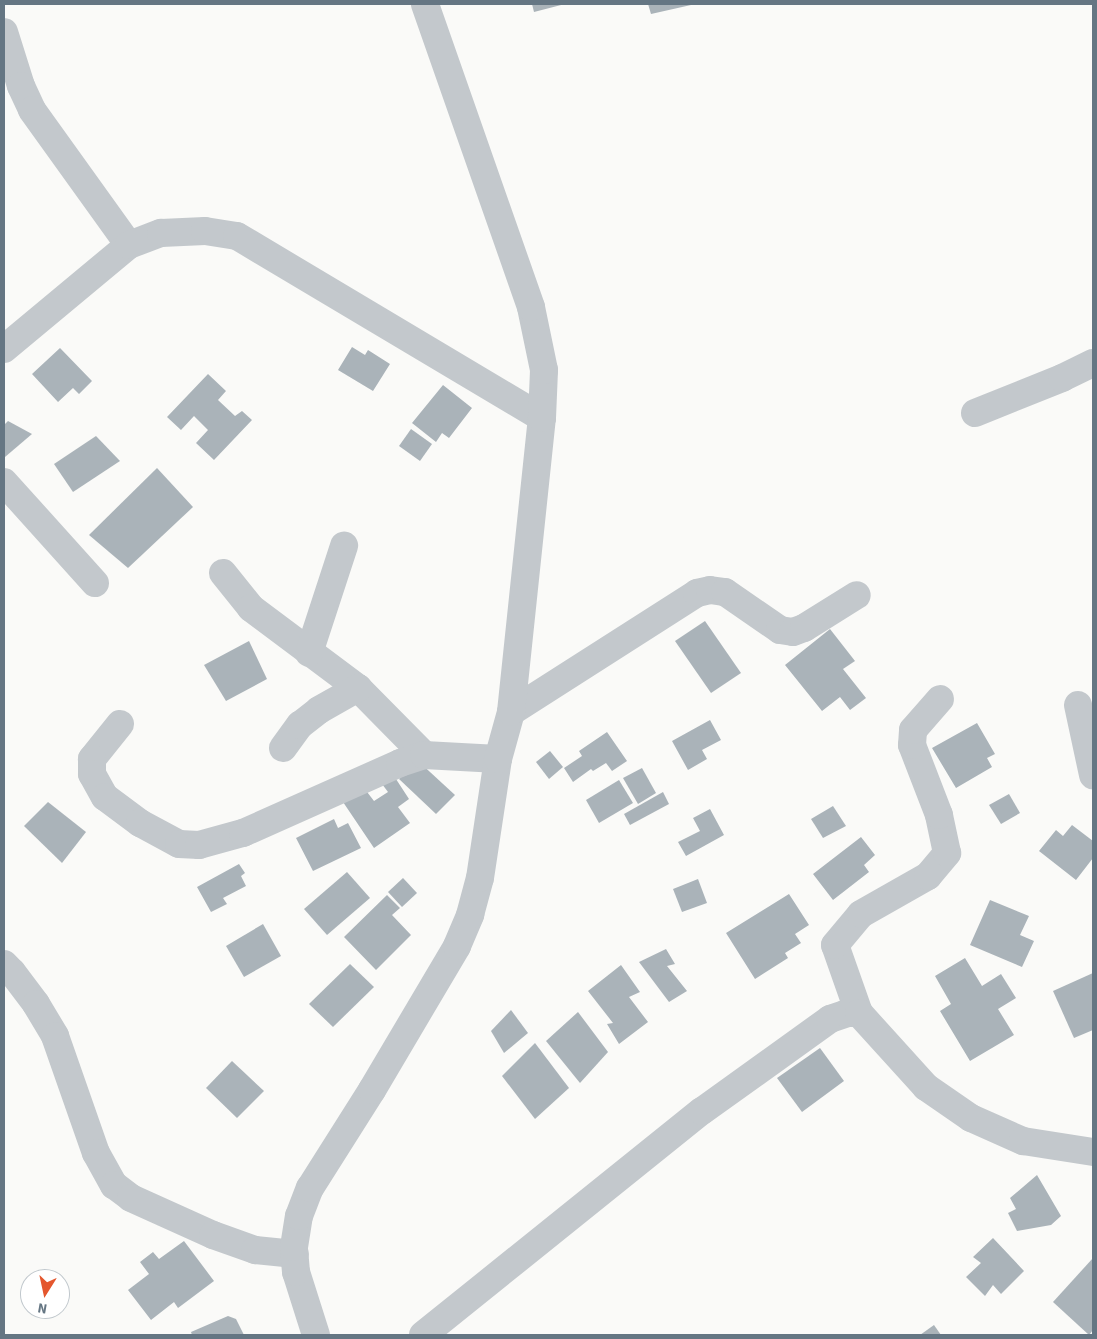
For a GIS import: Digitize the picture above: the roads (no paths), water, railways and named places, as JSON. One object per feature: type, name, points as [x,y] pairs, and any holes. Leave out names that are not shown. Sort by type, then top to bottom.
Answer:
[{"type":"street","points":[[316,1335],[296,1272],[294,1254],[299,1216],[310,1188],[372,1090],[457,946],[470,915],[480,878],[498,760],[511,712],[542,418],[544,370],[532,307],[424,4]]},
{"type":"street","points":[[4,32],[21,86],[32,110],[129,245]]},
{"type":"street","points":[[4,349],[129,245],[161,233],[205,230],[238,236],[542,418]]},
{"type":"street","points":[[975,413],[1062,378],[1093,363]]},
{"type":"street","points":[[4,482],[95,583]]},
{"type":"street","points":[[308,653],[344,546]]},
{"type":"street","points":[[223,573],[251,608],[308,653],[358,688],[424,755]]},
{"type":"street","points":[[511,712],[697,593],[710,590],[726,592],[780,630],[792,632],[804,628],[857,595]]},
{"type":"street","points":[[283,748],[307,720],[358,688]]},
{"type":"street","points":[[940,699],[913,730],[912,745],[939,815],[947,852],[928,876],[861,914],[835,945],[859,1013],[926,1087],[971,1118],[1023,1141],[1093,1152]]},
{"type":"street","points":[[1078,705],[1093,775]]},
{"type":"street","points":[[120,724],[92,759],[92,774],[105,797],[140,823],[179,844],[199,845],[243,833],[400,763],[424,755],[498,760]]},
{"type":"street","points":[[4,964],[36,1004],[55,1036],[96,1153],[114,1185],[131,1198],[213,1235],[255,1250],[294,1254]]},
{"type":"street","points":[[422,1335],[737,1085],[830,1019],[847,1013],[859,1013]]}]
